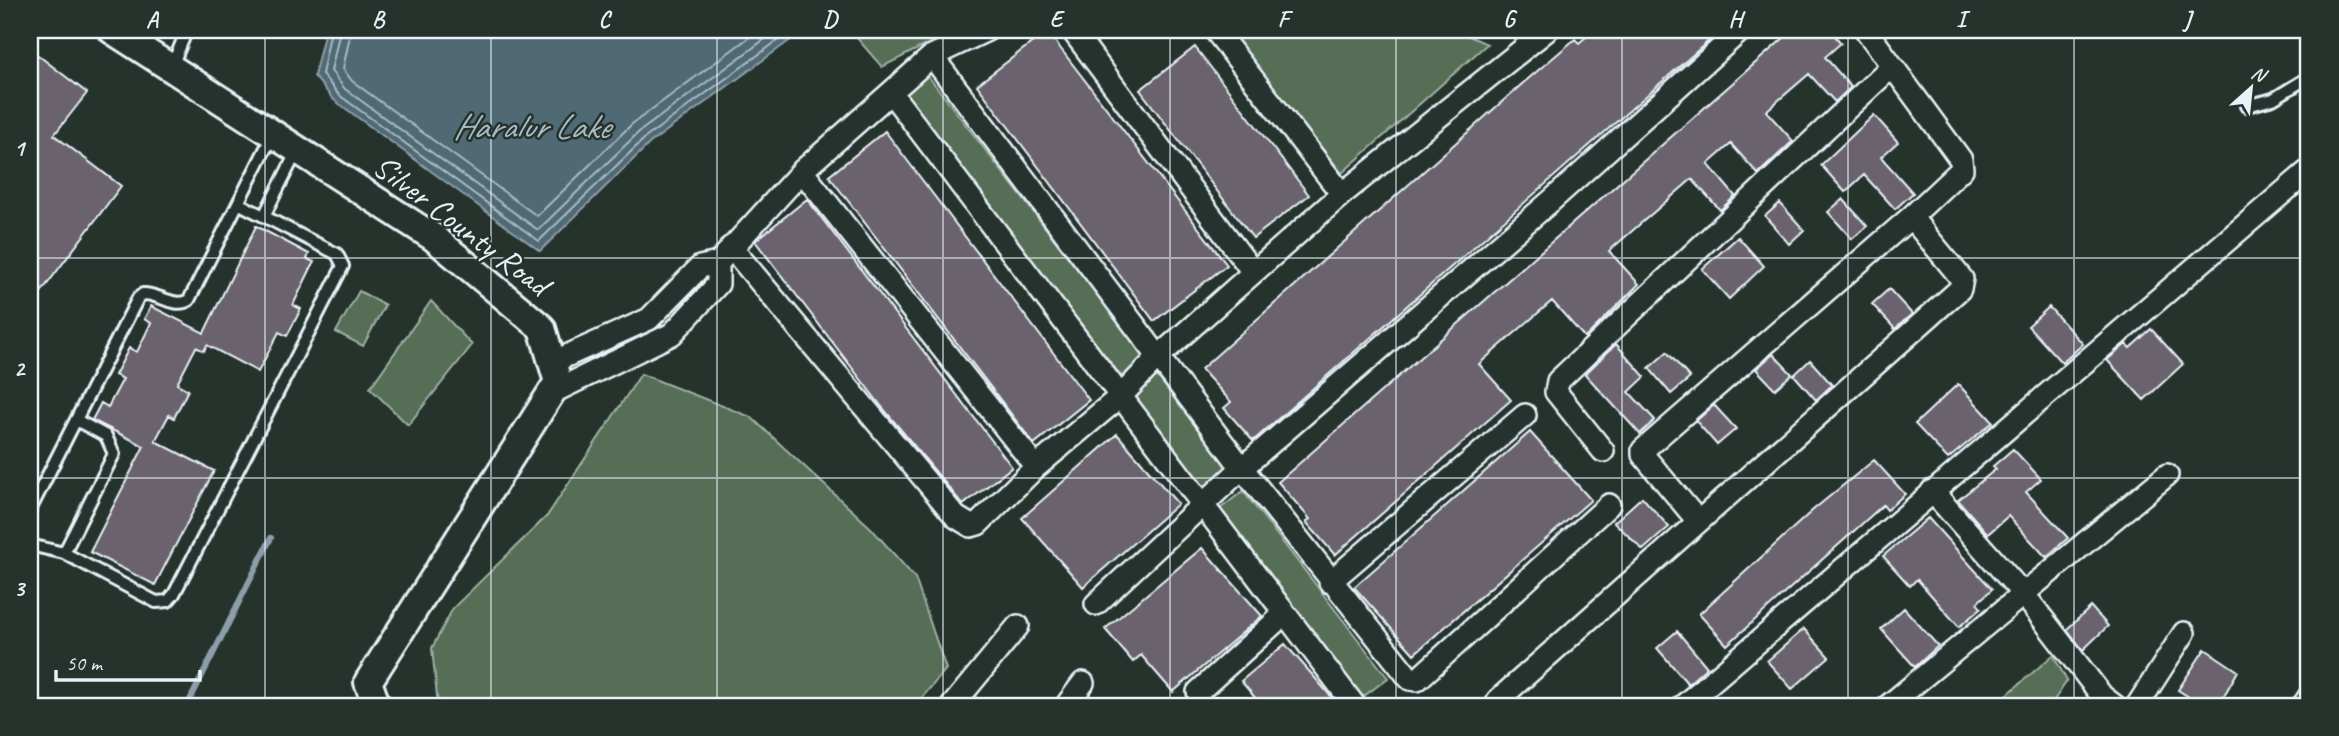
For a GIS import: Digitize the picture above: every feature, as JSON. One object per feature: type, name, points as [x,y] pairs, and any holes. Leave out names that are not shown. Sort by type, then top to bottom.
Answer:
[{"type":"street","name":"Silver County Road","points":[[112,30],[433,237],[542,328],[558,382],[551,393]]},
{"type":"street","points":[[552,362],[649,319],[700,267],[725,255],[802,172],[932,56],[988,30]]},
{"type":"street","points":[[1072,30],[1253,272]]},
{"type":"street","points":[[1215,30],[1342,194]]},
{"type":"street","points":[[725,255],[963,522],[971,526],[978,524],[1036,467],[1122,395],[1158,357],[1342,194],[1547,30]]},
{"type":"street","points":[[1096,604],[1204,506],[1242,467],[1552,200],[1741,30]]},
{"type":"street","points":[[1698,521],[1643,455],[1643,450],[1960,173],[1963,164],[1866,30]]},
{"type":"street","points":[[932,56],[1330,582],[1407,676],[1417,680],[1609,505]]},
{"type":"street","points":[[1603,451],[1556,392],[1558,381],[1891,66]]},
{"type":"street","points":[[892,94],[1356,706]]},
{"type":"street","points":[[802,172],[1036,467]]},
{"type":"street","points":[[1683,706],[2307,172]]},
{"type":"street","points":[[1498,700],[1963,285],[1962,279],[1911,217]]},
{"type":"street","points":[[377,706],[368,682],[551,393],[672,334],[718,284],[725,255]]},
{"type":"street","points":[[1330,582],[1525,415]]},
{"type":"street","points":[[1888,706],[2025,596],[2167,475]]},
{"type":"street","points":[[1932,491],[2025,596],[2102,696],[2115,706]]},
{"type":"street","points":[[1198,692],[1284,614]]},
{"type":"street","points":[[952,706],[1018,626]]},
{"type":"street","points":[[2137,706],[2184,633]]},
{"type":"street","points":[[1066,706],[1083,683]]},
{"type":"street","points":[[2303,706],[2309,697]]},
{"type":"lane","points":[[171,68],[187,30]]},
{"type":"lane","points":[[2247,106],[2273,99],[2309,77]]},
{"type":"lane","points":[[30,510],[78,421],[138,298],[143,293],[150,293],[177,303],[189,300],[273,133]]},
{"type":"lane","points":[[264,216],[298,149]]},
{"type":"lane","points":[[30,545],[64,553],[156,602],[168,601],[174,593],[344,266],[337,254],[238,203]]},
{"type":"lane","points":[[64,553],[114,454],[106,436],[78,421]]},
{"type":"green space","points":[[850,30],[955,30],[882,67]]},
{"type":"green space","points":[[1228,30],[1456,30],[1487,44],[1342,173]]},
{"type":"green space","points":[[925,72],[1146,358],[1121,376],[901,91]]},
{"type":"green space","points":[[359,291],[385,305],[363,346],[336,332]]},
{"type":"green space","points":[[431,301],[472,345],[408,425],[370,388]]},
{"type":"green space","points":[[641,374],[751,417],[871,528],[915,578],[946,669],[915,706],[438,706],[432,648],[453,608],[547,516]]},
{"type":"green space","points":[[1156,375],[1231,471],[1206,491],[1131,394]]},
{"type":"green space","points":[[1243,491],[1388,678],[1360,699],[1216,512]]},
{"type":"green space","points":[[2053,655],[2067,681],[2050,706],[1994,706]]},
{"type":"water","name":"Haralur Lake","points":[[325,30],[804,30],[650,143],[540,251],[334,100],[314,76]]},
{"type":"building","points":[[1594,30],[1721,30],[1253,441],[1224,408],[1231,402],[1201,369],[1522,84],[1575,39],[1579,43]]},
{"type":"building","points":[[1793,30],[1830,30],[1841,43],[1825,57],[1851,87],[1835,102],[1809,74],[1766,111],[1793,141],[1758,174],[1731,144],[1708,164],[1735,196],[1720,210],[1692,179],[1609,251],[1639,284],[1585,338],[1552,301],[1479,364],[1511,400],[1335,555],[1306,522],[1310,519],[1278,482]]},
{"type":"building","points":[[1047,31],[1227,265],[1154,321],[977,85]]},
{"type":"building","points":[[1195,47],[1309,195],[1253,238],[1140,90]]},
{"type":"building","points":[[30,49],[87,93],[54,135],[121,186],[30,307]]},
{"type":"building","points":[[1874,115],[1898,142],[1881,157],[1913,193],[1895,209],[1864,175],[1845,192],[1821,165]]},
{"type":"building","points":[[885,131],[1089,400],[1034,444],[829,176]]},
{"type":"building","points":[[807,199],[1012,467],[963,505],[882,407],[755,241]]},
{"type":"building","points":[[1843,199],[1867,226],[1852,239],[1828,212]]},
{"type":"building","points":[[1780,203],[1804,230],[1789,244],[1765,216]]},
{"type":"building","points":[[256,226],[309,254],[307,259],[314,262],[293,305],[301,309],[287,336],[279,332],[258,372],[207,345],[204,351],[196,347],[177,384],[188,390],[174,418],[169,415],[155,441],[214,471],[155,585],[90,552],[144,446],[92,420],[101,403],[108,407],[123,379],[115,375],[129,348],[137,352],[151,323],[144,319],[151,306],[204,333]]},
{"type":"building","points":[[1738,237],[1764,266],[1729,299],[1702,269]]},
{"type":"building","points":[[1889,289],[1912,314],[1895,329],[1872,304]]},
{"type":"building","points":[[2049,307],[2083,344],[2062,363],[2028,326]]},
{"type":"building","points":[[2151,329],[2183,364],[2144,400],[2107,360],[2126,344],[2130,348]]},
{"type":"building","points":[[1616,344],[1645,377],[1629,392],[1655,420],[1640,434],[1585,374]]},
{"type":"building","points":[[1667,352],[1690,378],[1671,394],[1649,368]]},
{"type":"building","points":[[1773,354],[1792,374],[1775,389],[1756,369]]},
{"type":"building","points":[[1810,360],[1832,385],[1816,400],[1794,375]]},
{"type":"building","points":[[1958,384],[1993,422],[1948,459],[1915,424]]},
{"type":"building","points":[[1714,405],[1736,429],[1717,445],[1696,421]]},
{"type":"building","points":[[1530,432],[1591,500],[1414,654],[1354,587]]},
{"type":"building","points":[[1117,434],[1178,504],[1083,587],[1022,518]]},
{"type":"building","points":[[2013,449],[2041,479],[2026,492],[2068,538],[2046,557],[2008,516],[1988,534],[1958,500],[1996,469],[1993,466]]},
{"type":"building","points":[[1874,460],[1905,494],[1887,510],[1883,505],[1727,645],[1699,614],[1813,510]]},
{"type":"building","points":[[1642,497],[1669,527],[1643,550],[1614,522]]},
{"type":"building","points":[[1928,518],[1992,589],[1977,603],[1981,608],[1959,627],[1917,579],[1910,586],[1883,556]]},
{"type":"building","points":[[1202,548],[1262,616],[1173,692],[1141,655],[1133,662],[1105,629]]},
{"type":"building","points":[[2091,607],[2108,626],[2083,650],[2067,629]]},
{"type":"building","points":[[1904,608],[1938,646],[1915,667],[1881,629]]},
{"type":"building","points":[[1804,629],[1829,657],[1792,689],[1767,661]]},
{"type":"building","points":[[1677,631],[1707,667],[1688,684],[1657,648]]},
{"type":"building","points":[[1285,644],[1339,706],[1262,706],[1241,681]]},
{"type":"building","points":[[2205,649],[2238,671],[2218,706],[2203,706],[2178,690]]},
{"type":"waterway","points":[[187,706],[271,538]]}]
